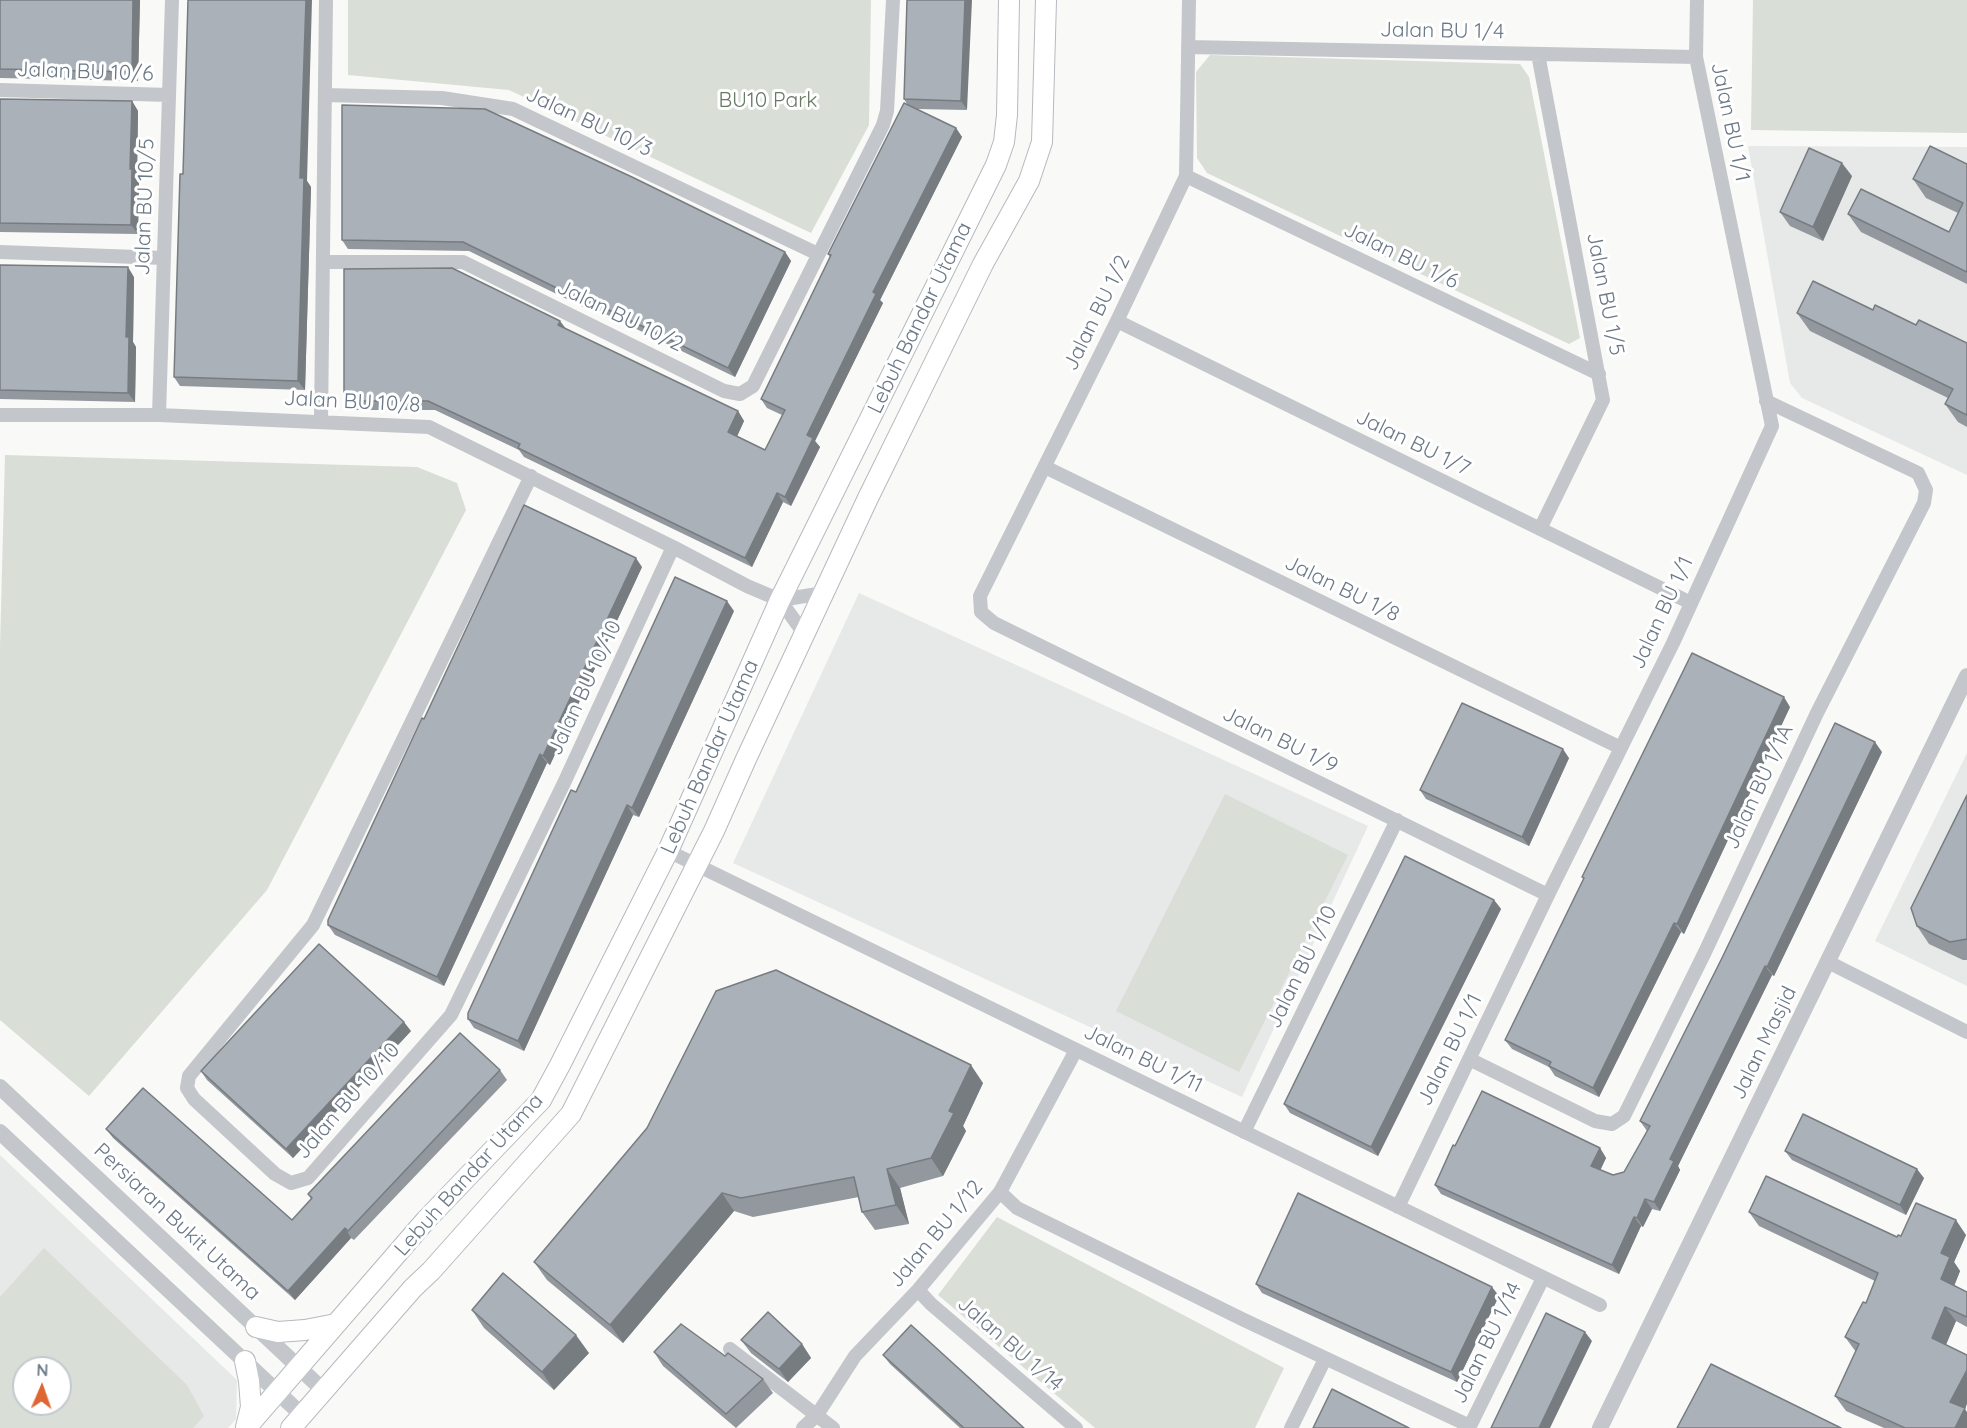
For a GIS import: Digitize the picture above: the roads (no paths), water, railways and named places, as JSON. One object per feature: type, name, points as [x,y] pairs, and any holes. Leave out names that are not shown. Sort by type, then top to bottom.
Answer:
[{"type":"main road","name":"Lebuh Bandar Utama","points":[[246,1428],[426,1220],[540,1100],[560,1065],[668,851],[780,600],[996,165],[1004,142],[1007,115],[1009,0]]},
{"type":"main road","name":"Lebuh Bandar Utama","points":[[296,1421],[412,1288],[431,1271],[571,1114],[698,865],[868,498],[983,264],[1029,181],[1042,142],[1046,0]]},
{"type":"main road","points":[[256,1327],[278,1332],[336,1324]]},
{"type":"main road","points":[[245,1361],[251,1407],[246,1428]]},
{"type":"street","name":"Jalan BU 10/5","points":[[159,415],[172,0]]},
{"type":"street","points":[[321,421],[326,0]]},
{"type":"street","points":[[818,254],[884,125],[887,111],[893,0]]},
{"type":"street","name":"Jalan BU 1/2","points":[[994,623],[981,612],[980,596],[1117,321],[1186,176],[1189,0]]},
{"type":"street","name":"Jalan BU 1/1","points":[[1398,1207],[1691,603],[1772,426],[1696,57],[1697,0]]},
{"type":"street","name":"Jalan BU 1/4","points":[[1188,47],[1696,57]]},
{"type":"street","name":"Jalan BU 1/5","points":[[1538,54],[1603,400],[1540,529]]},
{"type":"street","name":"Jalan BU 10/6","points":[[0,90],[169,95]]},
{"type":"street","name":"Jalan BU 10/3","points":[[325,95],[442,98],[513,110],[818,254]]},
{"type":"street","name":"Jalan BU 1/6","points":[[1186,176],[1599,374]]},
{"type":"street","points":[[0,252],[164,258]]},
{"type":"street","name":"Jalan BU 10/2","points":[[323,262],[463,262],[724,391],[740,394],[753,386],[818,254]]},
{"type":"street","name":"Jalan BU 1/7","points":[[1117,321],[1691,603]]},
{"type":"street","name":"Jalan BU 1/1A","points":[[1469,1059],[1595,1121],[1612,1124],[1624,1116],[1706,952],[1817,713],[1924,503],[1926,490],[1918,473],[1766,401]]},
{"type":"street","name":"Jalan BU 10/8","points":[[0,415],[159,415],[429,427],[673,547]]},
{"type":"street","name":"Jalan BU 1/8","points":[[1045,467],[1621,748]]},
{"type":"street","name":"Jalan BU 10/10","points":[[531,476],[313,925],[189,1077],[187,1088],[194,1100],[275,1174],[291,1183],[308,1178],[451,1015],[564,783],[673,547]]},
{"type":"street","points":[[673,547],[747,586],[780,600],[825,593]]},
{"type":"street","points":[[780,600],[804,635]]},
{"type":"street","name":"Jalan BU 1/9","points":[[994,623],[1548,895]]},
{"type":"street","name":"Jalan Masjid","points":[[1600,1428],[1967,676]]},
{"type":"street","name":"Jalan BU 1/10","points":[[1244,1132],[1397,820]]},
{"type":"street","name":"Jalan BU 1/11","points":[[668,851],[1600,1305]]},
{"type":"street","points":[[1828,962],[1967,1032]]},
{"type":"street","name":"Jalan BU 1/12","points":[[802,1428],[817,1415],[855,1356],[918,1290],[1000,1192],[1076,1050]]},
{"type":"street","name":"Persiaran Bukit Utama","points":[[0,1087],[323,1390]]},
{"type":"street","points":[[0,1132],[277,1392],[296,1421]]},
{"type":"street","points":[[1000,1192],[1017,1208],[1469,1427]]},
{"type":"street","name":"Jalan BU 1/14","points":[[1469,1427],[1543,1278]]},
{"type":"street","name":"Jalan BU 1/14","points":[[918,1290],[931,1304],[1076,1428]]},
{"type":"street","points":[[730,1349],[833,1428]]},
{"type":"street","points":[[1291,1428],[1325,1359]]},
{"type":"park label","name":"BU10 Park","points":[[768,101]]}]
